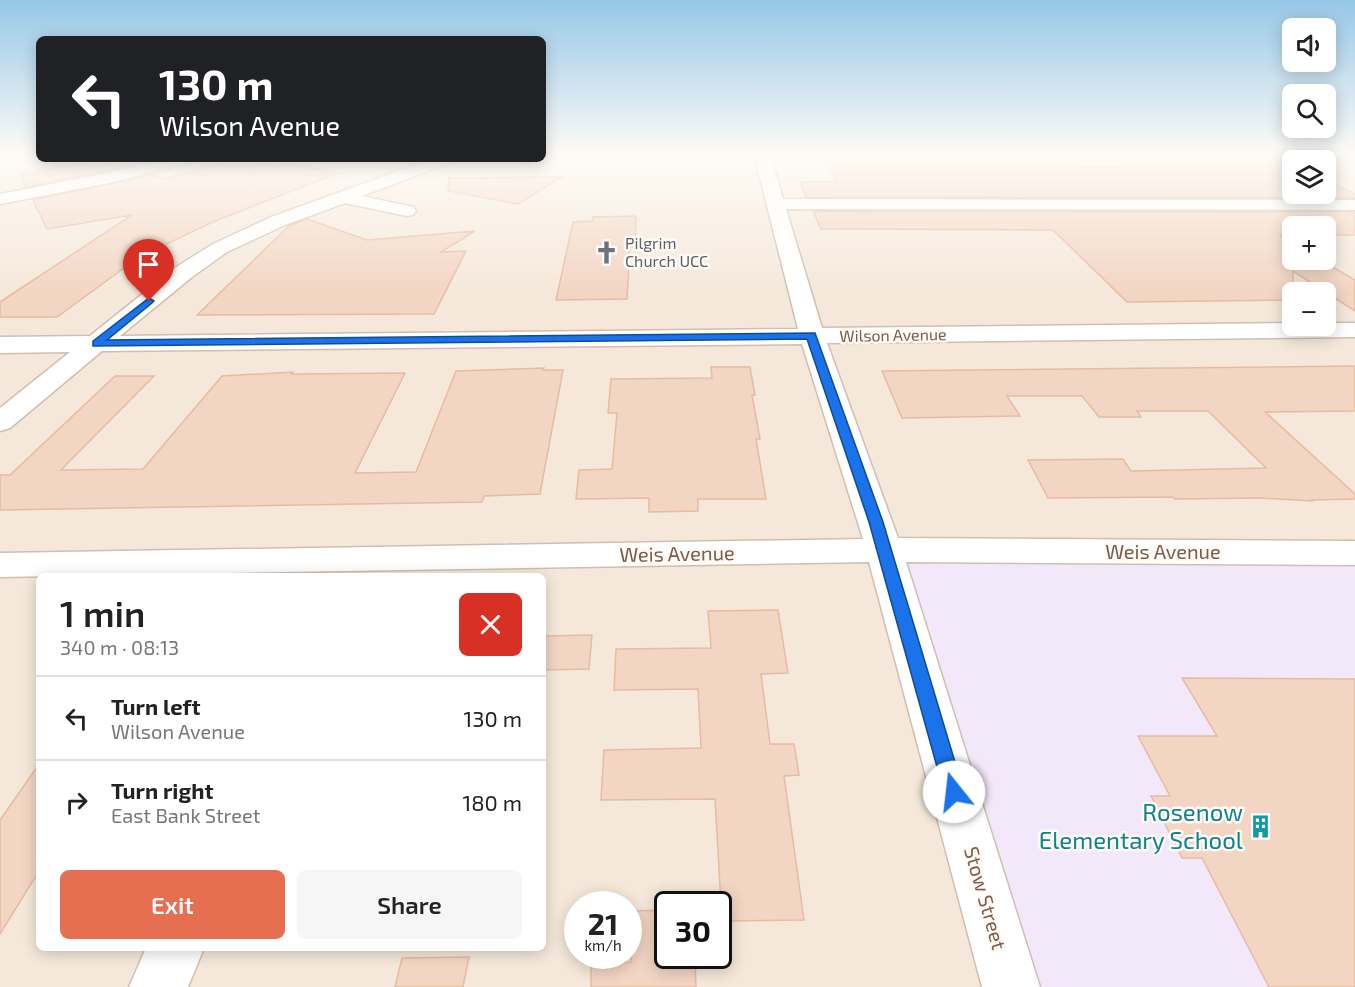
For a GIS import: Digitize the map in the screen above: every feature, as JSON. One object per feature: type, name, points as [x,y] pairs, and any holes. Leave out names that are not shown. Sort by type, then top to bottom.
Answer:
[{"type":"street","points":[[0,422],[184,272],[220,248],[262,228],[335,200]]},
{"type":"street","points":[[357,200],[407,211]]},
{"type":"street","name":"Stow Street","points":[[775,200],[812,336],[884,550],[1011,987]]},
{"type":"street","points":[[776,204],[1355,205]]},
{"type":"street","name":"Wilson Avenue","points":[[0,345],[1355,330]]},
{"type":"street","name":"Weis Avenue","points":[[0,564],[355,567],[884,550],[1355,553]]},
{"type":"street","points":[[158,987],[175,951]]},
{"type":"shaded area","points":[[10,200],[1282,200],[1282,204],[1336,204],[1336,200],[1355,200],[1355,987],[0,987],[0,202]]},
{"type":"shaded area","points":[[884,550],[1355,553],[1355,987],[1011,987]]},
{"type":"building","points":[[33,200],[269,200],[213,222],[152,251],[124,268],[57,317],[0,317],[0,302],[132,215],[47,229]]},
{"type":"building","points":[[497,200],[524,200],[518,204]]},
{"type":"building","points":[[813,211],[1355,212],[1355,235],[1336,235],[1336,216],[1282,216],[1282,235],[1280,235],[1282,236],[1282,270],[1336,269],[1355,280],[1355,311],[1336,299],[1336,282],[1310,282],[1293,271],[1293,282],[1282,282],[1282,300],[1127,302],[1053,230],[821,229]]},
{"type":"building","name":"Pilgrim Church UCC","points":[[636,216],[635,247],[630,247],[627,299],[556,300],[573,222],[593,221],[593,217]]},
{"type":"building","points":[[307,219],[367,240],[475,231],[441,252],[466,251],[434,314],[197,315],[289,226]]},
{"type":"building","points":[[1355,366],[1355,411],[1265,412],[1355,494],[1355,499],[1311,500],[1313,501],[1259,498],[1175,499],[1173,497],[1048,498],[1028,460],[1123,459],[1131,471],[1266,468],[1208,411],[1137,411],[1141,417],[1099,417],[1082,396],[1007,396],[1020,416],[902,418],[882,371]]},
{"type":"building","points":[[711,367],[750,367],[755,395],[752,395],[760,439],[756,439],[766,499],[698,499],[698,511],[649,512],[649,498],[576,499],[579,470],[612,469],[617,413],[608,413],[611,379],[712,378]]},
{"type":"building","points":[[544,368],[543,370],[563,370],[540,494],[484,496],[482,502],[0,510],[0,475],[10,475],[115,376],[154,376],[61,470],[143,469],[222,376],[293,372],[291,374],[405,373],[355,473],[416,472],[456,371]]},
{"type":"building","points":[[778,610],[788,673],[761,674],[770,744],[794,744],[799,775],[784,776],[804,920],[732,921],[732,891],[720,891],[715,799],[601,800],[604,750],[701,748],[698,689],[614,690],[616,649],[711,648],[708,611]]},
{"type":"building","points":[[592,635],[589,669],[546,670],[546,636]]},
{"type":"building","name":"Rosenow Elementary School","points":[[1182,678],[1355,679],[1355,987],[1269,987],[1202,858],[1182,858],[1151,796],[1170,796],[1138,736],[1217,736]]},
{"type":"building","points":[[36,768],[36,876],[0,934],[0,820]]},
{"type":"building","points":[[654,910],[654,969],[695,969],[696,987],[591,987],[591,969],[642,969],[642,911]]},
{"type":"building","points":[[469,957],[463,987],[395,987],[402,958]]},
{"type":"place","name":"Pilgrim Church UCC","points":[[607,252]]},
{"type":"place","name":"Rosenow Elementary School","points":[[1261,827]]},
{"type":"route","points":[[149,301],[96,344],[812,336],[876,522],[954,792]]}]
